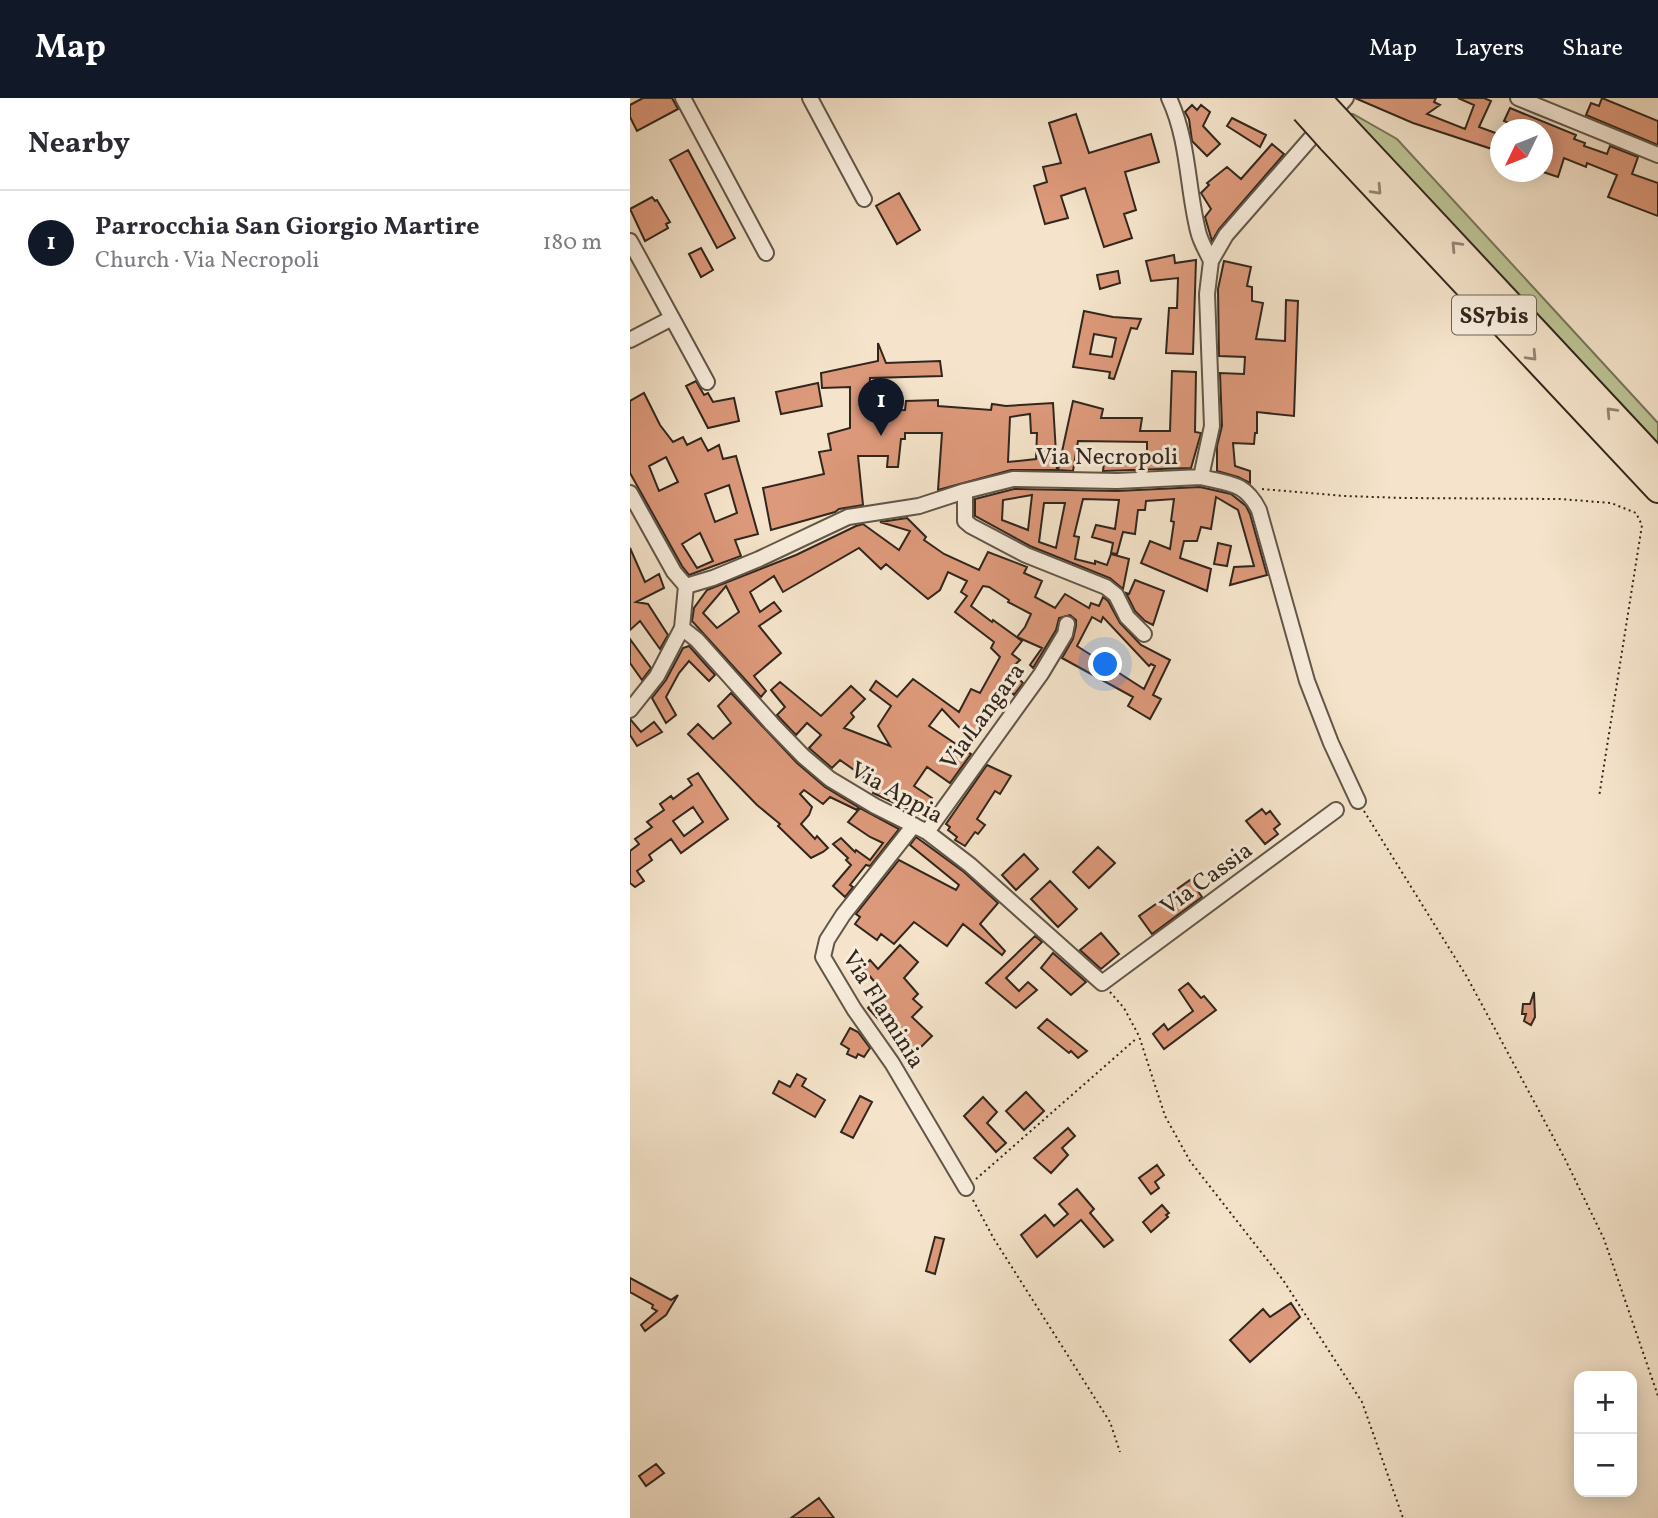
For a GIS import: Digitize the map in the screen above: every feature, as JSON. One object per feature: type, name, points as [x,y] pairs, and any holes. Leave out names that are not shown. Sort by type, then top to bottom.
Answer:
[{"type":"highway","name":"SS7bis","points":[[1305,102],[1658,462]]},
{"type":"highway","name":"SS7bis","points":[[1337,133],[1658,490]]},
{"type":"street","points":[[683,98],[766,253]]},
{"type":"street","points":[[810,98],[864,199]]},
{"type":"street","points":[[1169,98],[1176,113],[1189,167],[1198,233],[1211,261]]},
{"type":"street","name":"Via Necropoli","points":[[687,586],[759,559],[848,517],[919,506],[1013,479],[1117,481],[1201,477],[1212,426],[1207,294],[1211,261],[1226,235],[1346,98]]},
{"type":"street","points":[[1518,98],[1658,155]]},
{"type":"street","points":[[630,241],[707,382]]},
{"type":"street","points":[[630,340],[672,318]]},
{"type":"street","points":[[1201,477],[1244,487],[1259,510],[1307,681],[1331,743],[1358,801]]},
{"type":"street","points":[[965,491],[965,522],[1026,555],[1105,587],[1116,595],[1127,617],[1144,634]]},
{"type":"street","points":[[630,493],[674,572],[687,586],[682,628],[657,676],[630,710]]},
{"type":"street","name":"Via Langara","points":[[920,829],[1041,674],[1065,634],[1067,624]]},
{"type":"street","name":"Via Appia","points":[[682,628],[697,640],[803,756],[830,779],[920,829],[970,865],[1102,983]]},
{"type":"street","name":"Via Cassia","points":[[1102,983],[1336,810]]},
{"type":"street","name":"Via Flaminia","points":[[920,829],[843,915],[827,940],[823,957],[854,1009],[892,1063],[966,1188]]},
{"type":"path","points":[[1244,487],[1356,497],[1560,499],[1611,503],[1636,513],[1643,525],[1599,797]]},
{"type":"path","points":[[1358,801],[1467,976],[1565,1159],[1604,1239],[1658,1396]]},
{"type":"path","points":[[1102,983],[1124,1008],[1139,1036],[1165,1116],[1190,1161],[1283,1280],[1362,1402],[1403,1518]]},
{"type":"path","points":[[1120,1452],[1110,1422],[994,1239],[966,1188],[1139,1036]]},
{"type":"green space","points":[[1346,114],[1353,114],[1397,139],[1658,423],[1658,449]]},
{"type":"building","points":[[643,98],[672,98],[678,109],[637,131],[630,117],[630,105]]},
{"type":"building","points":[[1355,98],[1436,98],[1434,102],[1440,105],[1427,114],[1465,129],[1474,105],[1458,98],[1484,98],[1491,101],[1479,127],[1490,131],[1490,148],[1413,123]]},
{"type":"building","points":[[1602,98],[1658,121],[1658,145],[1586,115],[1591,103],[1599,106]]},
{"type":"building","points":[[1192,105],[1197,110],[1201,105],[1210,112],[1203,126],[1220,144],[1207,156],[1192,141],[1189,119],[1185,112]]},
{"type":"building","points":[[1510,108],[1537,119],[1505,119]]},
{"type":"building","points":[[1076,114],[1089,153],[1151,134],[1159,162],[1125,172],[1136,210],[1124,214],[1132,238],[1104,247],[1085,188],[1061,196],[1068,218],[1045,224],[1034,186],[1047,182],[1043,167],[1061,163],[1049,123]]},
{"type":"building","points":[[1232,118],[1266,135],[1260,147],[1227,126]]},
{"type":"building","points":[[1553,126],[1576,135],[1574,139],[1585,143],[1584,146],[1607,154],[1610,146],[1638,157],[1632,174],[1658,183],[1658,216],[1608,197],[1617,175],[1587,163],[1586,167],[1564,158],[1558,177],[1553,175]]},
{"type":"building","points":[[1272,144],[1284,154],[1219,229],[1212,241],[1205,217],[1211,209],[1201,193],[1209,185],[1207,183],[1227,167],[1241,179]]},
{"type":"building","points":[[688,150],[735,238],[717,248],[670,160]]},
{"type":"building","points":[[899,193],[920,230],[897,244],[876,206]]},
{"type":"building","points":[[652,197],[657,200],[670,222],[666,224],[668,228],[645,241],[630,209]]},
{"type":"building","points":[[701,248],[713,270],[701,277],[689,254]]},
{"type":"building","points":[[1174,255],[1175,263],[1196,260],[1193,354],[1166,353],[1169,308],[1177,308],[1178,278],[1151,281],[1146,261]]},
{"type":"building","points":[[1224,261],[1251,267],[1247,286],[1252,287],[1252,301],[1263,303],[1256,339],[1285,341],[1286,300],[1298,301],[1294,416],[1257,412],[1254,444],[1233,443],[1235,466],[1250,471],[1250,483],[1217,471],[1217,446],[1222,426],[1220,373],[1244,374],[1245,357],[1219,356],[1218,289]]},
{"type":"building","points":[[1118,271],[1120,283],[1100,289],[1097,275]]},
{"type":"building","points":[[1084,311],[1141,319],[1137,329],[1131,328],[1114,379],[1109,378],[1110,372],[1073,367]],"holes":[[[1094,334],[1116,338],[1112,357],[1090,354]]]},
{"type":"building","points":[[878,343],[886,363],[940,361],[942,376],[870,378],[868,411],[905,410],[906,401],[938,400],[938,406],[991,410],[992,404],[1006,406],[1053,403],[1057,470],[1011,470],[938,490],[942,433],[905,433],[905,439],[901,439],[898,467],[887,467],[888,456],[858,456],[863,505],[839,509],[771,530],[763,488],[824,474],[819,452],[831,450],[828,434],[850,428],[850,387],[822,388],[821,373],[878,361]],"holes":[[[1030,414],[1031,433],[1037,433],[1036,459],[1008,462],[1010,417]]]},
{"type":"building","points":[[1172,371],[1196,372],[1195,432],[1201,433],[1191,468],[1103,471],[1104,463],[1147,462],[1147,442],[1078,441],[1073,471],[1058,470],[1073,401],[1103,409],[1101,418],[1142,418],[1140,431],[1170,431]]},
{"type":"building","points":[[696,381],[704,395],[708,393],[713,402],[734,398],[739,421],[708,428],[686,386]]},
{"type":"building","points":[[818,383],[822,406],[781,414],[776,392]]},
{"type":"building","points":[[644,393],[660,425],[673,442],[683,437],[687,445],[701,438],[708,451],[719,445],[723,459],[736,456],[758,534],[735,540],[741,556],[689,575],[682,566],[630,473],[630,401]],"holes":[[[666,457],[678,482],[659,491],[649,466]],[[729,485],[737,513],[715,522],[705,494]],[[700,533],[713,561],[697,568],[682,544]]]},
{"type":"building","points":[[1200,487],[1231,494],[1246,506],[1250,514],[1267,575],[1230,585],[1234,567],[1254,566],[1238,510],[1216,497],[1211,529],[1201,527],[1197,541],[1184,541],[1180,558],[1211,569],[1207,591],[1141,563],[1150,541],[1170,549],[1174,499],[1146,501],[1145,510],[1138,510],[1135,534],[1123,532],[1117,554],[1111,553],[1113,543],[1092,537],[1096,525],[1115,529],[1119,500],[1083,499],[1074,536],[1079,537],[1075,559],[1107,565],[1111,554],[1129,559],[1123,589],[1110,578],[1030,546],[975,516],[975,499],[1014,489],[1117,491]],"holes":[[[1032,495],[1028,530],[1002,520],[1003,500]],[[1044,503],[1065,503],[1056,548],[1039,542]]]},
{"type":"building","points":[[907,518],[926,537],[924,540],[944,554],[979,570],[988,552],[1027,567],[1024,573],[1042,581],[1035,597],[1055,608],[1065,594],[1089,608],[1091,603],[1099,606],[1103,597],[1120,623],[1141,645],[1170,660],[1153,695],[1161,699],[1150,719],[1128,706],[1133,697],[1062,658],[1073,639],[1076,626],[1076,620],[1070,615],[1059,618],[1056,630],[1033,668],[1030,665],[1042,648],[1017,637],[1031,614],[1008,602],[1009,600],[989,587],[983,586],[971,606],[1022,641],[1012,654],[1020,660],[1010,669],[1023,683],[1014,695],[1003,682],[972,741],[942,709],[929,726],[971,754],[950,783],[927,767],[914,786],[932,798],[922,816],[873,793],[874,791],[861,782],[864,777],[840,760],[832,768],[809,748],[821,735],[807,723],[796,735],[777,715],[785,707],[771,690],[780,682],[821,716],[851,686],[865,699],[851,713],[854,717],[844,728],[890,746],[878,726],[891,706],[870,690],[876,681],[897,697],[913,679],[959,712],[971,689],[980,693],[1000,657],[991,648],[994,642],[955,612],[967,596],[961,592],[967,581],[948,572],[940,590],[928,599],[886,564],[881,569],[859,548],[783,592],[774,576],[750,592],[760,612],[774,602],[781,611],[759,626],[781,653],[754,676],[766,691],[761,697],[692,621],[694,608],[707,590],[796,555],[863,524],[899,550],[910,531],[880,522]],"holes":[[[726,586],[739,612],[717,628],[703,613]],[[1092,617],[1101,622],[1103,617],[1149,666],[1155,666],[1144,689],[1077,646]]]},
{"type":"building","points":[[1218,543],[1231,546],[1227,566],[1214,564]]},
{"type":"building","points":[[630,548],[645,582],[659,574],[664,588],[636,602],[648,604],[668,635],[660,649],[640,621],[630,630]]},
{"type":"building","points":[[1135,580],[1164,591],[1153,625],[1135,611],[1126,593],[1129,594]]},
{"type":"building","points":[[630,639],[651,668],[642,680],[630,663]]},
{"type":"building","points":[[689,646],[715,675],[709,681],[689,661],[666,697],[676,715],[666,723],[652,698],[666,680],[683,648]]},
{"type":"building","points":[[731,693],[797,763],[825,787],[858,807],[857,810],[830,797],[823,804],[804,790],[800,794],[812,807],[801,824],[828,848],[823,852],[811,858],[688,734],[698,724],[713,739],[731,723],[718,706]]},
{"type":"building","points":[[630,719],[641,732],[654,722],[662,732],[637,746],[630,735]]},
{"type":"building","points":[[987,765],[1011,776],[1000,794],[995,791],[977,819],[985,825],[978,834],[975,832],[965,846],[955,840],[957,837],[948,830],[950,827],[946,824]]},
{"type":"building","points":[[698,773],[728,819],[681,853],[671,839],[649,855],[652,860],[637,871],[644,881],[635,887],[630,883],[630,851],[639,844],[635,839],[652,827],[647,822],[664,810],[660,804],[671,796],[673,799],[692,785],[688,779]],"holes":[[[693,807],[703,822],[684,836],[673,821]]]},
{"type":"building","points":[[860,808],[899,829],[870,866],[866,865],[850,885],[853,887],[845,897],[833,886],[851,865],[846,860],[848,858],[833,844],[841,838],[855,852],[856,850],[870,860],[883,843],[848,822]]},
{"type":"building","points":[[1262,809],[1266,814],[1270,811],[1280,824],[1274,829],[1278,834],[1265,844],[1246,821]]},
{"type":"building","points":[[916,837],[964,872],[998,903],[980,924],[1005,951],[1002,955],[963,924],[947,946],[914,922],[894,944],[881,934],[877,940],[855,924],[860,917],[856,914],[899,860],[956,890],[959,885],[910,845]]},
{"type":"building","points":[[1098,847],[1115,863],[1089,888],[1073,872]]},
{"type":"building","points":[[1024,854],[1038,869],[1016,890],[1002,875]]},
{"type":"building","points":[[1190,880],[1202,897],[1152,934],[1139,916]]},
{"type":"building","points":[[1050,881],[1077,909],[1058,927],[1031,899]]},
{"type":"building","points":[[1101,933],[1119,954],[1101,969],[1080,950]]},
{"type":"building","points":[[1035,936],[1042,942],[1006,978],[1019,991],[1028,982],[1037,990],[1016,1008],[986,983]]},
{"type":"building","points":[[900,945],[918,962],[904,978],[918,994],[913,999],[922,1007],[912,1017],[932,1036],[914,1054],[910,1054],[868,1008],[883,992],[863,968],[870,960],[878,969]]},
{"type":"building","points":[[1053,953],[1086,982],[1071,995],[1041,968]]},
{"type":"building","points":[[1188,983],[1216,1010],[1164,1049],[1153,1034],[1164,1024],[1168,1030],[1193,1011],[1179,990]]},
{"type":"building","points":[[1534,992],[1535,1017],[1531,1025],[1524,1021],[1526,1014],[1522,1014],[1523,1004],[1530,1004]]},
{"type":"building","points":[[1047,1019],[1087,1051],[1078,1058],[1071,1051],[1069,1053],[1038,1028]]},
{"type":"building","points":[[850,1028],[858,1032],[870,1048],[864,1057],[858,1054],[856,1058],[847,1054],[849,1049],[841,1044]]},
{"type":"building","points":[[797,1074],[806,1079],[802,1086],[825,1100],[815,1117],[773,1093],[779,1081],[790,1087]]},
{"type":"building","points":[[1026,1092],[1044,1111],[1024,1130],[1006,1111]]},
{"type":"building","points":[[860,1096],[872,1102],[853,1138],[841,1132]]},
{"type":"building","points":[[983,1097],[997,1112],[987,1123],[1006,1143],[996,1152],[964,1116]]},
{"type":"building","points":[[1068,1128],[1075,1136],[1062,1148],[1068,1155],[1051,1173],[1034,1158]]},
{"type":"building","points":[[1157,1165],[1164,1175],[1155,1182],[1159,1188],[1151,1194],[1139,1178]]},
{"type":"building","points":[[1077,1189],[1094,1209],[1090,1213],[1113,1240],[1104,1247],[1081,1220],[1037,1257],[1021,1235],[1045,1215],[1054,1226],[1068,1214],[1059,1204]]},
{"type":"building","points":[[1162,1205],[1169,1213],[1166,1215],[1168,1217],[1151,1232],[1143,1222]]},
{"type":"building","points":[[935,1237],[944,1239],[935,1274],[926,1271]]},
{"type":"building","points":[[630,1278],[671,1300],[678,1295],[666,1315],[645,1331],[641,1325],[657,1311],[652,1308],[653,1305],[630,1292]]},
{"type":"building","points":[[1291,1303],[1300,1317],[1250,1362],[1230,1340],[1263,1309],[1270,1317]]},
{"type":"building","points":[[656,1464],[664,1473],[646,1486],[639,1476]]},
{"type":"building","points":[[819,1498],[834,1518],[791,1518]]},
{"type":"place","name":"Parrocchia San Giorgio Martire","points":[[881,436]]}]
